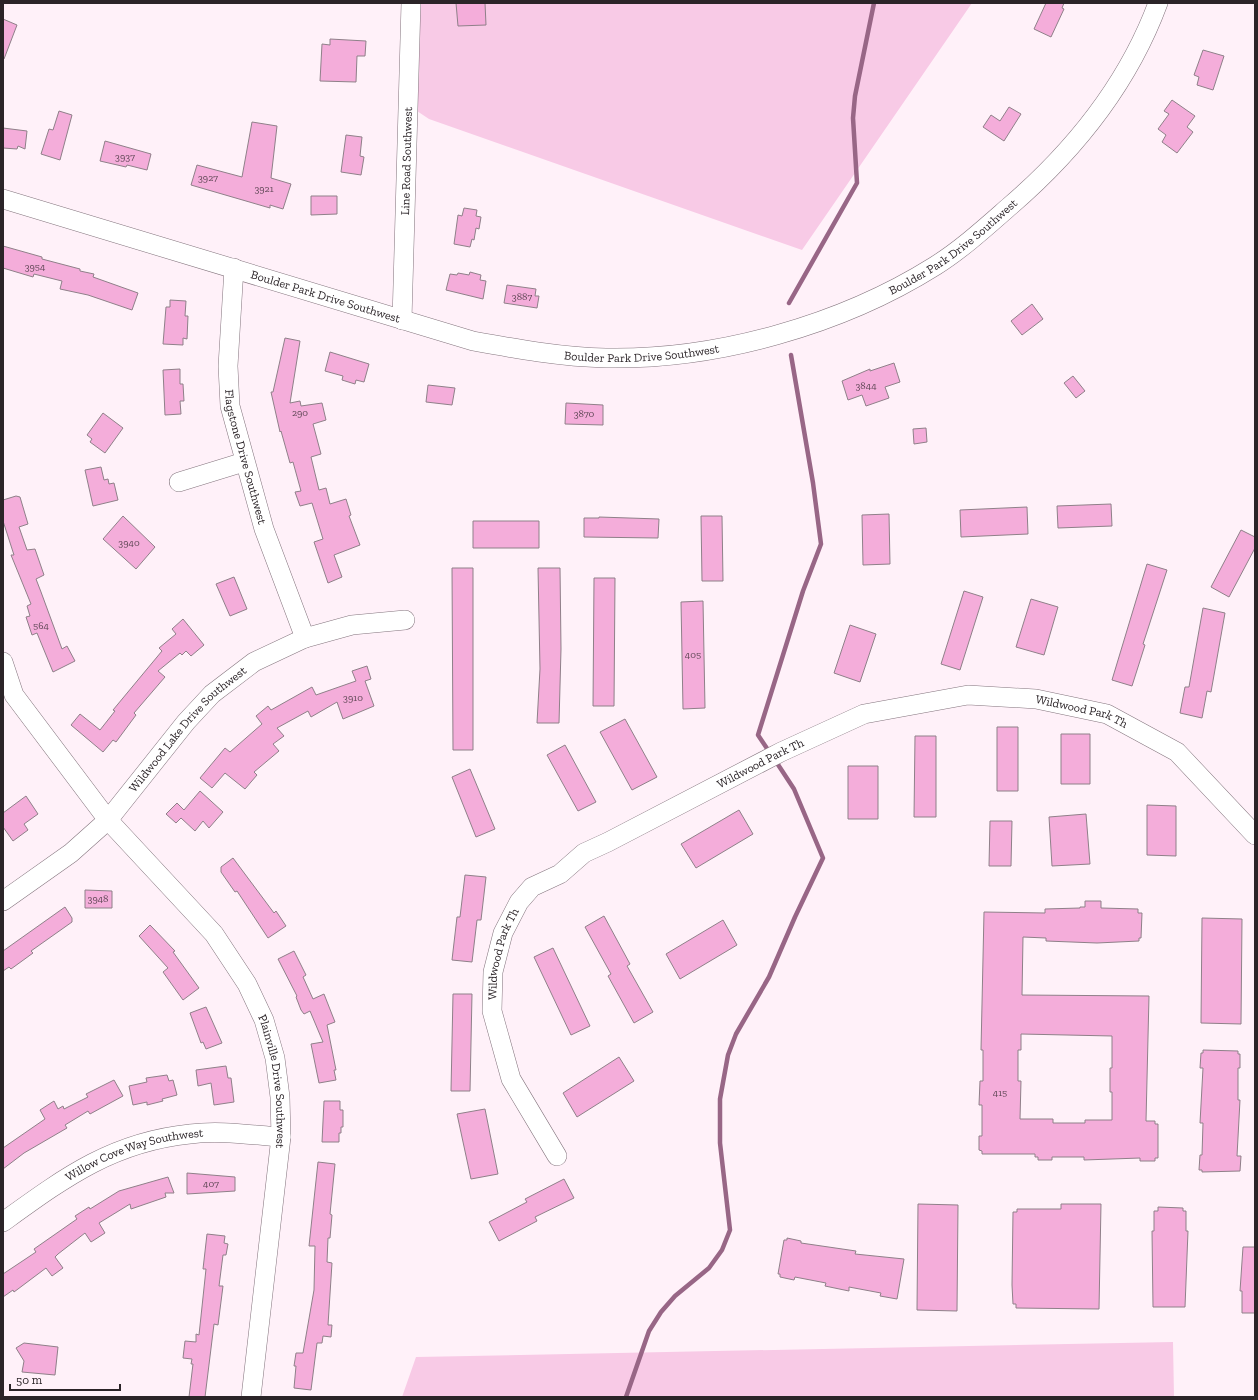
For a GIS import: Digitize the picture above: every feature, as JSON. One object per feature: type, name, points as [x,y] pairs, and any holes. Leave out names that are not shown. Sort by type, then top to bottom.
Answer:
[{"type":"street","name":"Line Road Southwest","points":[[402,320],[411,3]]},
{"type":"street","name":"Boulder Park Drive Southwest","points":[[3,199],[473,341],[541,354],[606,358],[664,355],[742,344],[822,321],[882,296],[936,266],[975,236],[1037,183],[1072,148],[1102,109],[1127,69],[1151,23],[1158,3]]},
{"type":"street","name":"Flagstone Drive Southwest","points":[[234,268],[228,366],[230,406],[244,462],[264,529],[305,638]]},
{"type":"street","points":[[179,482],[244,462]]},
{"type":"street","name":"Wildwood Lake Drive Southwest","points":[[3,901],[71,853],[108,820],[186,722],[212,694],[254,662],[305,638],[352,625],[405,620]]},
{"type":"street","name":"Plainville Drive Southwest","points":[[3,662],[14,695],[108,820],[214,934],[247,984],[264,1020],[275,1058],[280,1097],[281,1137],[251,1397]]},
{"type":"street","name":"Wildwood Park Th","points":[[557,1156],[511,1079],[492,1011],[493,972],[504,933],[519,902],[532,888],[560,874],[584,853],[608,842],[780,752],[864,714],[968,696],[1036,699],[1107,714],[1177,752],[1255,835]]},
{"type":"street","name":"Willow Cove Way Southwest","points":[[3,1222],[62,1180],[111,1153],[150,1140],[190,1134],[222,1132],[281,1137]]},
{"type":"shaded area","points":[[404,3],[972,3],[802,250],[429,119],[405,103]]},
{"type":"shaded area","points":[[1173,1342],[1174,1397],[402,1397],[416,1357]]},
{"type":"building","points":[[456,3],[485,3],[486,25],[458,26]]},
{"type":"building","points":[[1046,3],[1064,3],[1062,8],[1064,9],[1051,37],[1034,29]]},
{"type":"building","points":[[3,19],[17,25],[4,59],[3,58]]},
{"type":"building","points":[[330,39],[366,41],[365,56],[357,56],[356,82],[320,81],[322,44],[330,45]]},
{"type":"building","points":[[1203,50],[1224,56],[1213,90],[1197,85],[1199,77],[1194,75]]},
{"type":"building","points":[[1172,100],[1195,116],[1187,127],[1193,132],[1177,153],[1162,142],[1166,135],[1158,129],[1169,114],[1164,111]]},
{"type":"building","points":[[1009,107],[1021,114],[1004,141],[983,127],[991,115],[1000,121]]},
{"type":"building","points":[[59,111],[72,115],[60,160],[41,154],[49,129],[53,130]]},
{"type":"building","points":[[252,122],[277,126],[271,178],[291,184],[283,209],[270,205],[270,208],[191,185],[197,165],[242,177]]},
{"type":"building","points":[[3,128],[27,131],[25,149],[18,146],[17,149],[3,148]]},
{"type":"building","points":[[346,135],[362,137],[360,156],[364,157],[361,175],[341,172]]},
{"type":"building","points":[[105,141],[151,154],[147,170],[100,161]]},
{"type":"building","points":[[311,196],[337,196],[337,214],[311,215]]},
{"type":"building","points":[[464,208],[477,210],[476,216],[481,217],[479,229],[476,228],[474,240],[472,239],[470,247],[454,244],[458,215],[462,216]]},
{"type":"building","points":[[3,246],[42,257],[42,259],[80,269],[80,271],[94,274],[93,277],[138,293],[132,310],[88,295],[60,289],[62,281],[34,274],[33,277],[3,268]]},
{"type":"building","points":[[470,272],[481,275],[480,280],[486,281],[483,299],[446,290],[450,274],[457,275],[458,273],[469,275]]},
{"type":"building","points":[[507,285],[536,289],[535,296],[539,296],[537,308],[504,303]]},
{"type":"building","points":[[170,300],[186,301],[185,316],[188,316],[187,339],[183,338],[183,345],[163,344],[166,307],[170,307]]},
{"type":"building","points":[[1032,304],[1043,319],[1022,335],[1011,321]]},
{"type":"building","points":[[285,338],[300,341],[290,403],[300,401],[301,406],[322,403],[326,420],[313,424],[321,454],[311,457],[319,490],[326,488],[330,504],[346,499],[351,515],[349,516],[360,545],[334,555],[342,577],[328,583],[314,542],[323,539],[312,503],[300,506],[295,492],[301,491],[293,462],[290,463],[281,431],[280,432],[271,392],[273,392]]},
{"type":"building","points":[[330,352],[369,364],[364,382],[356,380],[355,384],[342,380],[343,376],[325,371]]},
{"type":"building","points":[[894,363],[900,382],[885,387],[889,398],[866,406],[862,395],[848,400],[842,381],[870,369],[870,371]]},
{"type":"building","points":[[180,369],[180,384],[183,384],[184,401],[180,401],[181,414],[165,415],[163,370]]},
{"type":"building","points":[[1073,376],[1085,391],[1076,398],[1064,383]]},
{"type":"building","points":[[428,385],[455,388],[452,405],[426,402]]},
{"type":"building","points":[[566,403],[603,405],[603,425],[565,424]]},
{"type":"building","points":[[103,413],[123,428],[105,453],[90,442],[92,439],[87,435]]},
{"type":"building","points":[[926,428],[927,442],[914,444],[913,429]]},
{"type":"building","points":[[101,467],[104,480],[108,479],[109,484],[114,483],[118,500],[93,506],[85,470]]},
{"type":"building","points":[[16,496],[20,497],[28,524],[19,527],[27,550],[35,549],[44,575],[36,579],[62,649],[67,646],[75,661],[53,672],[37,633],[32,635],[26,617],[30,616],[27,606],[31,604],[11,555],[14,555],[3,521],[3,500]]},
{"type":"building","points":[[1111,504],[1112,526],[1058,528],[1057,506]]},
{"type":"building","points":[[1027,507],[1028,534],[961,537],[960,510]]},
{"type":"building","points":[[889,514],[890,564],[863,565],[862,515]]},
{"type":"building","points":[[123,516],[155,547],[136,569],[103,539]]},
{"type":"building","points":[[701,516],[722,516],[723,581],[702,581]]},
{"type":"building","points":[[584,518],[659,519],[658,538],[584,537]]},
{"type":"building","points":[[473,521],[539,521],[539,548],[473,548]]},
{"type":"building","points":[[1241,530],[1255,537],[1255,548],[1229,597],[1211,587]]},
{"type":"building","points":[[1147,564],[1167,570],[1143,644],[1145,645],[1132,686],[1112,680]]},
{"type":"building","points":[[452,568],[473,568],[473,750],[453,750]]},
{"type":"building","points":[[538,568],[560,568],[561,649],[559,723],[537,723],[540,669]]},
{"type":"building","points":[[234,577],[247,609],[230,616],[216,584]]},
{"type":"building","points":[[594,578],[615,578],[614,706],[593,706]]},
{"type":"building","points":[[964,591],[983,597],[960,670],[941,664]]},
{"type":"building","points":[[1031,599],[1058,607],[1044,655],[1016,647]]},
{"type":"building","points":[[703,601],[705,708],[683,709],[681,602]]},
{"type":"building","points":[[1203,608],[1225,613],[1211,692],[1207,691],[1202,718],[1180,713],[1185,687],[1189,687]]},
{"type":"building","points":[[183,619],[204,645],[191,656],[186,651],[182,655],[180,653],[158,671],[165,677],[134,713],[136,715],[116,742],[113,740],[103,752],[71,725],[80,714],[100,730],[115,711],[113,710],[162,651],[159,648],[176,634],[172,629]]},
{"type":"building","points":[[850,625],[876,634],[860,682],[834,673]]},
{"type":"building","points":[[367,666],[371,679],[365,681],[374,706],[343,719],[337,702],[311,717],[308,711],[277,728],[284,736],[273,744],[279,751],[254,772],[257,775],[245,789],[225,773],[212,788],[200,778],[225,748],[230,752],[262,724],[256,716],[268,706],[271,710],[312,687],[316,695],[356,681],[352,671]]},
{"type":"building","points":[[625,719],[657,777],[632,790],[600,732]]},
{"type":"building","points":[[997,727],[1018,727],[1018,791],[997,791]]},
{"type":"building","points":[[1061,734],[1090,734],[1090,784],[1061,784]]},
{"type":"building","points":[[915,736],[936,736],[936,817],[914,817]]},
{"type":"building","points":[[565,745],[596,802],[578,811],[547,755]]},
{"type":"building","points":[[848,766],[878,766],[878,819],[848,819]]},
{"type":"building","points":[[470,769],[495,829],[476,837],[452,777]]},
{"type":"building","points":[[200,791],[223,812],[209,828],[203,821],[195,831],[181,818],[176,823],[166,814],[177,803],[184,810]]},
{"type":"building","points":[[26,796],[38,814],[24,824],[28,830],[13,841],[3,827],[3,813]]},
{"type":"building","points":[[1147,805],[1176,806],[1176,856],[1147,855]]},
{"type":"building","points":[[739,810],[753,834],[696,868],[681,844]]},
{"type":"building","points":[[1086,814],[1090,864],[1052,866],[1049,817]]},
{"type":"building","points":[[990,821],[1012,821],[1011,866],[989,866]]},
{"type":"building","points":[[233,858],[274,913],[276,911],[286,926],[268,938],[237,891],[235,892],[221,872],[221,867]]},
{"type":"building","points":[[465,875],[486,877],[481,920],[477,920],[472,962],[452,960],[457,917],[460,917]]},
{"type":"building","points":[[85,890],[112,891],[112,908],[85,908]]},
{"type":"building","points":[[1085,901],[1101,901],[1101,908],[1138,909],[1138,913],[1142,913],[1141,938],[1139,938],[1139,941],[1097,943],[1046,941],[1046,938],[1023,937],[1022,995],[1149,996],[1146,1121],[1155,1121],[1155,1124],[1158,1124],[1158,1158],[1155,1158],[1155,1161],[1140,1161],[1140,1158],[1084,1160],[1084,1157],[1052,1157],[1052,1160],[1038,1160],[1038,1157],[1035,1157],[1035,1154],[982,1154],[982,1151],[979,1150],[979,1136],[982,1136],[982,1105],[979,1105],[980,1081],[983,1081],[983,1050],[981,1050],[984,912],[1045,913],[1045,909],[1085,907]],"holes":[[[1021,1034],[1112,1036],[1112,1068],[1110,1068],[1112,1120],[1085,1120],[1085,1123],[1053,1123],[1053,1119],[1020,1119],[1021,1081],[1018,1081],[1018,1050],[1021,1050]]]},
{"type":"building","points":[[65,907],[72,918],[72,922],[31,951],[33,953],[11,969],[9,967],[3,971],[3,951]]},
{"type":"building","points":[[604,916],[630,964],[627,966],[653,1012],[634,1023],[608,976],[611,974],[585,927]]},
{"type":"building","points":[[1202,918],[1242,919],[1241,1024],[1201,1023]]},
{"type":"building","points":[[723,920],[737,945],[680,979],[666,954]]},
{"type":"building","points":[[150,925],[175,951],[173,952],[199,988],[183,1000],[163,972],[168,968],[139,936]]},
{"type":"building","points":[[553,948],[590,1026],[571,1035],[534,957]]},
{"type":"building","points":[[294,951],[306,975],[303,977],[313,999],[324,994],[335,1022],[327,1025],[336,1070],[334,1070],[336,1080],[319,1083],[311,1044],[323,1042],[310,1011],[304,1014],[301,1010],[296,997],[297,996],[278,959]]},
{"type":"building","points":[[453,994],[472,994],[470,1091],[451,1091]]},
{"type":"building","points":[[206,1007],[222,1043],[206,1049],[203,1042],[201,1043],[190,1013]]},
{"type":"building","points":[[1203,1050],[1238,1051],[1238,1054],[1240,1054],[1240,1068],[1238,1068],[1238,1100],[1240,1100],[1237,1156],[1241,1156],[1240,1171],[1202,1172],[1202,1170],[1199,1170],[1200,1155],[1202,1155],[1203,1123],[1200,1123],[1203,1068],[1200,1068],[1201,1053],[1203,1053]]},
{"type":"building","points":[[619,1057],[634,1081],[577,1117],[563,1093]]},
{"type":"building","points":[[226,1066],[228,1078],[231,1078],[234,1102],[214,1105],[211,1083],[198,1086],[196,1070]]},
{"type":"building","points":[[167,1075],[169,1081],[173,1080],[177,1095],[162,1099],[163,1101],[147,1105],[147,1102],[133,1105],[129,1086],[147,1082],[146,1078]]},
{"type":"building","points":[[114,1080],[123,1096],[90,1114],[88,1111],[65,1125],[67,1128],[24,1153],[3,1169],[3,1148],[45,1119],[40,1110],[54,1101],[58,1109],[63,1106],[64,1109],[88,1097],[86,1094]]},
{"type":"building","points":[[324,1101],[340,1101],[340,1110],[343,1110],[343,1127],[341,1127],[341,1133],[339,1133],[339,1142],[322,1142]]},
{"type":"building","points":[[485,1109],[498,1174],[471,1179],[457,1114]]},
{"type":"building","points":[[318,1162],[335,1164],[327,1262],[332,1263],[328,1325],[332,1325],[331,1337],[323,1336],[322,1343],[317,1343],[311,1390],[294,1388],[296,1366],[294,1366],[296,1353],[303,1353],[314,1290],[315,1246],[309,1246]]},
{"type":"building","points":[[187,1173],[235,1177],[235,1191],[187,1194]]},
{"type":"building","points":[[168,1177],[174,1193],[165,1193],[166,1197],[131,1209],[130,1204],[99,1223],[105,1233],[91,1242],[85,1233],[58,1254],[55,1257],[63,1268],[52,1276],[46,1268],[14,1292],[13,1290],[3,1297],[3,1274],[36,1252],[34,1249],[77,1219],[75,1216],[89,1207],[90,1209],[119,1191]]},
{"type":"building","points":[[564,1179],[574,1198],[535,1217],[537,1221],[499,1241],[489,1222],[527,1202],[525,1199]]},
{"type":"building","points":[[918,1204],[958,1205],[957,1311],[917,1310]]},
{"type":"building","points":[[1061,1204],[1101,1204],[1099,1309],[1016,1308],[1016,1304],[1013,1304],[1012,1285],[1013,1212],[1017,1212],[1017,1209],[1061,1209]]},
{"type":"building","points":[[1158,1207],[1183,1208],[1183,1211],[1186,1211],[1186,1231],[1188,1231],[1185,1307],[1153,1307],[1152,1231],[1154,1231],[1154,1211],[1158,1211]]},
{"type":"building","points":[[207,1234],[225,1236],[224,1243],[228,1244],[226,1255],[223,1255],[219,1286],[223,1286],[218,1325],[214,1324],[205,1397],[189,1397],[193,1364],[191,1364],[192,1359],[183,1358],[185,1341],[196,1342],[196,1334],[199,1335],[206,1269],[203,1269]]},
{"type":"building","points":[[787,1238],[801,1241],[801,1243],[856,1251],[855,1254],[904,1259],[897,1299],[880,1296],[881,1293],[849,1287],[849,1291],[825,1286],[826,1283],[795,1277],[794,1280],[780,1277],[780,1274],[778,1274],[784,1240],[787,1240]]},
{"type":"building","points":[[1243,1247],[1255,1247],[1255,1313],[1242,1313],[1242,1291],[1240,1291]]},
{"type":"building","points":[[24,1343],[58,1347],[55,1375],[22,1372],[24,1361],[16,1348]]},
{"type":"waterway","points":[[789,303],[857,183],[853,118],[855,96],[874,3]]},
{"type":"waterway","points":[[770,753],[758,735],[803,591],[821,544],[813,483],[791,355]]},
{"type":"waterway","points":[[626,1397],[649,1331],[661,1312],[675,1296],[709,1268],[722,1250],[730,1230],[720,1143],[720,1099],[728,1055],[736,1034],[769,977],[823,858],[794,789],[775,760]]}]
